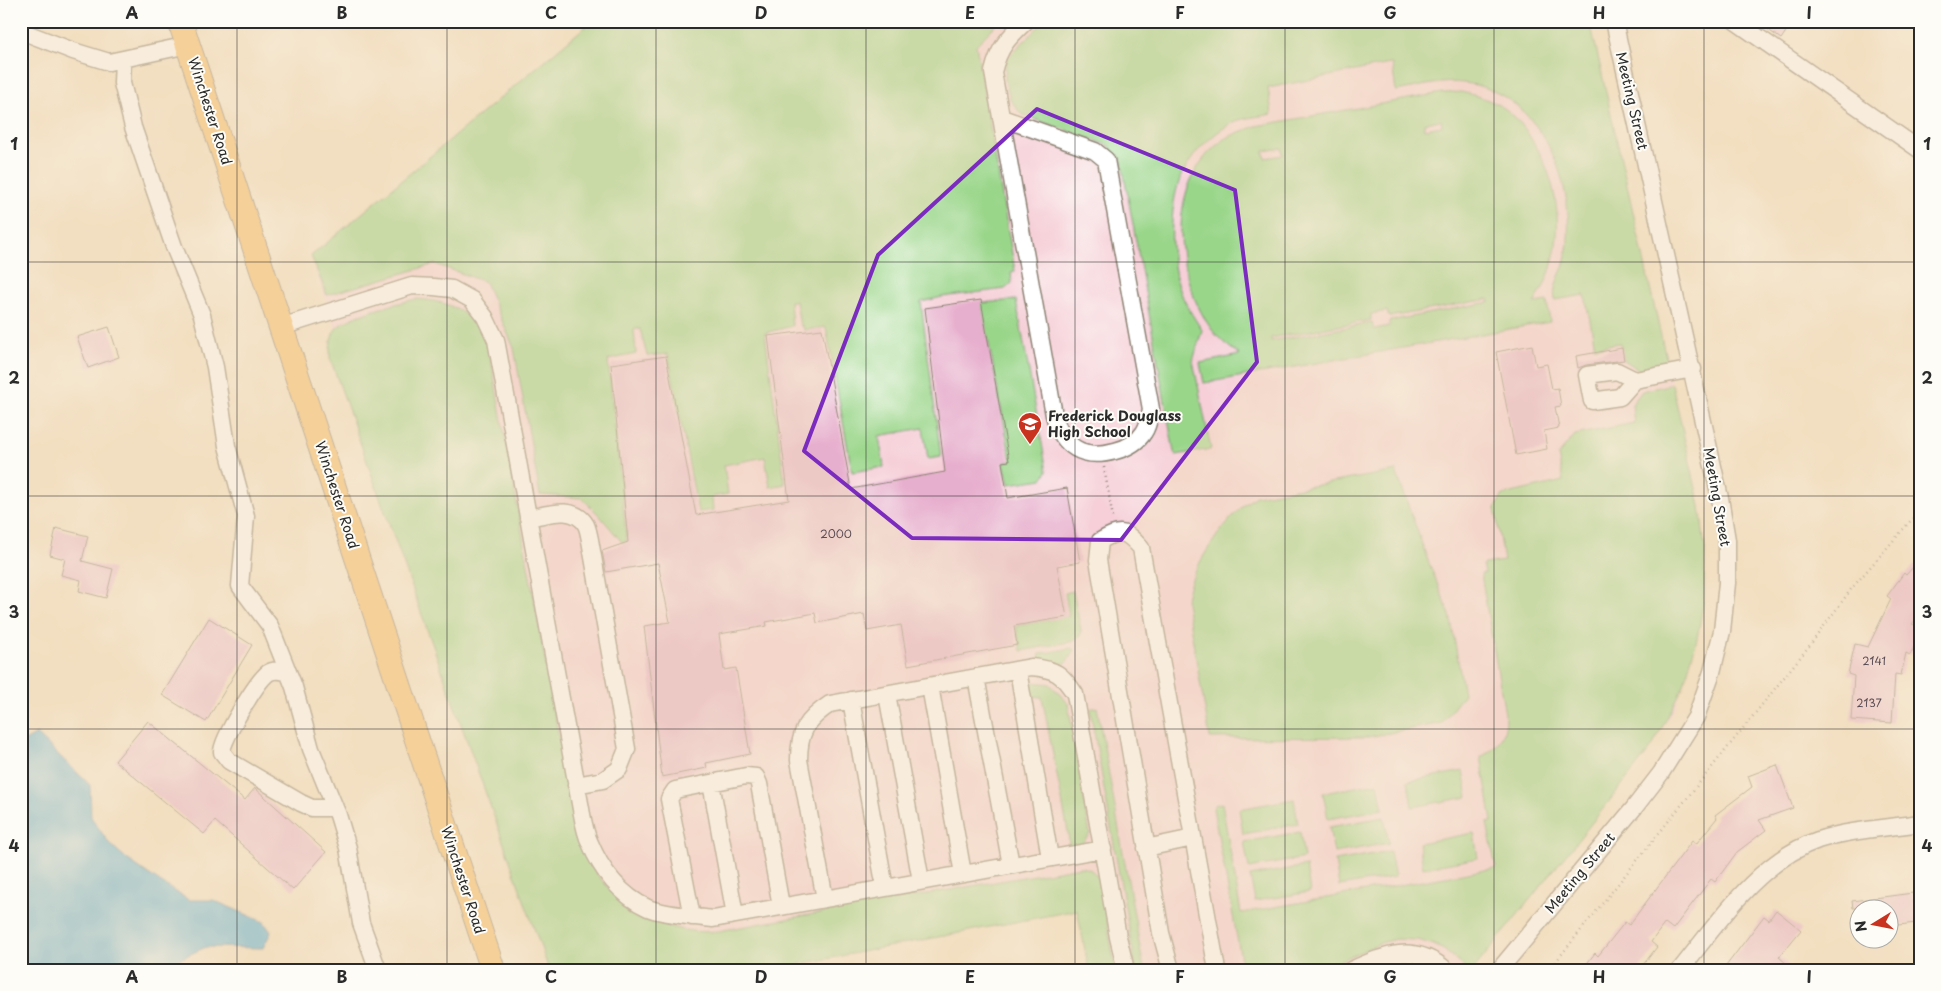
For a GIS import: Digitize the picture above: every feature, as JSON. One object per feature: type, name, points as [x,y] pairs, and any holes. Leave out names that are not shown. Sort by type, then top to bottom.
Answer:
[{"type":"highway","name":"Winchester Road","points":[[180,21],[492,970]]},
{"type":"street","points":[[1002,118],[1095,151],[1106,160],[1151,409],[1148,424],[1138,440],[1122,449],[1101,454],[1089,454],[1074,448],[1063,438],[1058,428],[1002,118],[994,72],[997,56],[1005,41],[1026,21]]},
{"type":"street","name":"Meeting Street","points":[[1499,970],[1661,773],[1696,717],[1712,672],[1723,621],[1727,583],[1727,540],[1720,498],[1614,21]]},
{"type":"street","points":[[1735,21],[1920,150]]},
{"type":"street","points":[[21,31],[73,51],[109,62],[188,45]]},
{"type":"street","points":[[123,59],[122,83],[133,127],[174,247],[202,316],[215,367],[227,446],[246,516],[240,586],[270,626],[294,688],[311,749],[335,808],[348,848],[353,886],[361,923],[378,970]]},
{"type":"street","points":[[281,327],[412,286],[452,290],[472,300],[485,317],[496,340],[576,785],[589,842],[604,870],[622,890],[649,909],[692,917],[713,918],[1103,849]]},
{"type":"street","points":[[1635,380],[1693,370]]},
{"type":"street","points":[[528,518],[563,512],[576,515],[585,524],[590,540],[627,750],[619,769],[603,780],[576,785]]},
{"type":"street","points":[[1171,970],[1161,933],[1098,560],[1100,541],[1116,532],[1129,534],[1141,548],[1216,970]]},
{"type":"street","points":[[825,899],[799,760],[799,741],[807,723],[830,704],[1031,667],[1048,668],[1065,680],[1076,694],[1118,937],[1126,970]]},
{"type":"street","points":[[287,672],[274,670],[267,674],[227,735],[222,744],[222,752],[229,761],[301,803],[312,808],[335,808]]},
{"type":"street","points":[[1018,670],[1050,858]]},
{"type":"street","points":[[976,677],[1011,865]]},
{"type":"street","points":[[930,686],[963,874]]},
{"type":"street","points":[[887,694],[922,881]]},
{"type":"street","points":[[851,700],[885,888]]},
{"type":"street","points":[[692,917],[669,799],[675,790],[746,776],[756,776],[781,906]]},
{"type":"street","points":[[712,783],[735,915]]},
{"type":"street","points":[[1680,970],[1742,892],[1756,879],[1793,852],[1818,841],[1920,823]]},
{"type":"street","points":[[1146,848],[1193,838]]},
{"type":"street","points":[[1351,970],[1392,954],[1405,953],[1424,956],[1446,970]]},
{"type":"path","points":[[1101,454],[1116,532]]},
{"type":"path","points":[[1549,970],[1810,645],[1852,588],[1920,510]]},
{"type":"highlighted area","points":[[1037,109],[1235,190],[1257,362],[1121,540],[912,538],[804,451],[878,255]]},
{"type":"shaded area","name":"Frederick Douglass High School","points":[[592,21],[1590,21],[1700,506],[1705,550],[1705,580],[1700,621],[1691,663],[1675,708],[1639,764],[1473,970],[1089,970],[1077,910],[769,970],[550,970],[311,256]]},
{"type":"green space","points":[[592,21],[1000,21],[976,45],[1015,271],[1011,272],[1012,283],[1005,289],[942,297],[921,302],[941,457],[928,459],[923,428],[879,436],[884,467],[852,472],[826,327],[804,330],[803,326],[800,326],[796,301],[790,301],[792,326],[765,333],[785,484],[770,487],[765,457],[724,465],[728,494],[712,497],[713,510],[698,512],[668,354],[647,356],[640,329],[634,329],[636,354],[608,360],[627,541],[622,542],[582,498],[540,495],[514,348],[485,282],[435,264],[327,295],[311,256]]},
{"type":"green space","points":[[1044,21],[1590,21],[1668,367],[1639,370],[1624,360],[1620,343],[1595,347],[1585,295],[1555,300],[1555,286],[1564,264],[1567,248],[1568,213],[1564,187],[1556,162],[1545,139],[1529,118],[1511,101],[1489,89],[1464,83],[1439,83],[1396,91],[1392,64],[1390,64],[1268,88],[1272,114],[1241,119],[1224,128],[1204,144],[1184,171],[1175,196],[1173,212],[1173,260],[1181,293],[1202,330],[1193,361],[1211,449],[1176,455],[1121,158],[1115,158],[1110,146],[1021,114],[1010,99],[1005,81],[1006,59]]},
{"type":"green space","points":[[1442,93],[1467,93],[1489,100],[1504,108],[1523,127],[1543,159],[1555,200],[1556,243],[1552,264],[1545,284],[1534,303],[1547,301],[1550,322],[1204,383],[1200,363],[1240,355],[1220,339],[1210,327],[1198,306],[1189,283],[1183,258],[1181,233],[1183,207],[1189,184],[1201,162],[1222,141],[1236,133],[1256,126]],"holes":[[[1441,120],[1442,126],[1424,129],[1424,123]],[[1282,148],[1283,155],[1265,158],[1264,151]],[[1489,299],[1490,302],[1389,321],[1390,326],[1374,329],[1372,323],[1271,341],[1271,338],[1371,320],[1371,314],[1387,311],[1389,317]]]},
{"type":"green space","points":[[416,299],[440,302],[459,310],[474,323],[488,343],[574,821],[581,846],[589,861],[598,875],[621,900],[648,918],[664,924],[680,929],[709,932],[1083,867],[1095,873],[1099,879],[1116,970],[1089,970],[1077,910],[769,970],[549,970],[330,358],[332,336],[340,325],[360,315]]},
{"type":"green space","points":[[1016,300],[1047,471],[1042,479],[1009,484],[1004,463],[1011,460],[981,303]]},
{"type":"green space","points":[[1672,384],[1700,506],[1705,550],[1704,598],[1696,643],[1683,687],[1652,747],[1473,970],[1468,970],[1444,950],[1434,945],[1418,940],[1396,939],[1381,943],[1319,970],[1243,970],[1213,808],[1216,804],[1222,803],[1241,913],[1496,868],[1487,823],[1492,822],[1481,757],[1492,750],[1499,742],[1504,732],[1506,720],[1481,574],[1485,573],[1483,564],[1504,561],[1495,508],[1503,495],[1563,481],[1558,455],[1575,435],[1634,423],[1632,404],[1642,391]]},
{"type":"green space","points":[[1396,471],[1427,558],[1450,615],[1464,694],[1442,723],[1368,737],[1210,738],[1186,602],[1188,589],[1194,575],[1212,543],[1234,515],[1256,496]]},
{"type":"green space","points":[[1073,591],[1081,630],[1080,636],[1074,641],[1021,651],[1016,626],[1069,616],[1065,593]]},
{"type":"green space","points":[[1072,648],[1074,650],[1066,663],[1061,664],[1039,657],[1040,654]]},
{"type":"green space","points":[[1033,682],[1050,684],[1068,703],[1090,834],[1079,847],[1062,849],[1069,843],[1068,832],[1042,697],[1028,696],[1028,691]]},
{"type":"green space","points":[[1097,707],[1144,970],[1136,970],[1090,709]]},
{"type":"green space","points":[[1463,771],[1468,797],[1412,807],[1408,781]]},
{"type":"green space","points":[[1378,783],[1383,809],[1328,819],[1323,793]]},
{"type":"green space","points":[[1294,799],[1298,824],[1243,834],[1239,809]]},
{"type":"green space","points":[[1384,817],[1389,843],[1334,853],[1329,827]]},
{"type":"green space","points":[[1300,832],[1304,858],[1249,868],[1244,842]]},
{"type":"green space","points":[[1474,833],[1478,858],[1423,868],[1419,843]]},
{"type":"green space","points":[[1390,851],[1395,877],[1339,886],[1335,861]]},
{"type":"green space","points":[[1306,866],[1310,892],[1255,901],[1250,876]]},
{"type":"water","points":[[37,734],[90,785],[91,817],[109,843],[127,859],[189,900],[213,900],[264,922],[271,932],[263,948],[206,947],[173,962],[166,970],[21,970],[21,743]]},
{"type":"building","points":[[1756,21],[1793,21],[1781,39]]},
{"type":"building","points":[[981,300],[1009,461],[1002,462],[1008,498],[1067,488],[1080,562],[1057,566],[1067,617],[1014,626],[1017,645],[908,665],[901,625],[867,631],[864,614],[817,623],[815,613],[766,622],[767,626],[719,634],[724,670],[736,668],[750,754],[706,763],[707,768],[662,777],[644,626],[670,622],[658,563],[606,572],[602,551],[628,542],[611,364],[666,356],[696,515],[789,500],[768,336],[822,329],[851,489],[945,472],[925,308]]},
{"type":"building","points":[[109,327],[119,357],[88,368],[77,337]]},
{"type":"building","points":[[1532,345],[1536,366],[1547,364],[1552,389],[1558,388],[1561,406],[1555,407],[1559,428],[1544,431],[1547,449],[1516,455],[1496,352]]},
{"type":"building","points":[[1622,348],[1624,360],[1586,365],[1578,368],[1576,356]]},
{"type":"building","points":[[56,528],[88,536],[82,561],[113,569],[106,598],[79,591],[81,580],[61,575],[65,559],[50,555]]},
{"type":"building","points":[[1920,559],[1920,614],[1912,624],[1920,627],[1920,635],[1910,655],[1906,653],[1901,675],[1895,674],[1892,723],[1851,720],[1854,676],[1848,674],[1855,644],[1868,647],[1891,599],[1887,596],[1904,573],[1906,575]]},
{"type":"building","points":[[209,618],[252,645],[206,722],[162,695]]},
{"type":"building","points":[[148,721],[245,800],[255,788],[326,852],[293,890],[215,821],[204,834],[115,761]]},
{"type":"building","points":[[1777,765],[1793,808],[1759,820],[1766,830],[1737,852],[1715,882],[1711,879],[1673,929],[1665,923],[1651,942],[1657,947],[1639,970],[1582,970],[1595,953],[1598,956],[1625,922],[1629,925],[1692,841],[1696,844],[1717,818],[1715,815],[1752,787],[1748,776]]},
{"type":"building","points":[[1913,893],[1917,923],[1898,925],[1898,898],[1875,898]]},
{"type":"building","points":[[1776,910],[1801,930],[1779,957],[1794,970],[1723,970],[1764,916],[1769,920]]},
{"type":"place","name":"Frederick Douglass High School","points":[[1030,445]]}]
